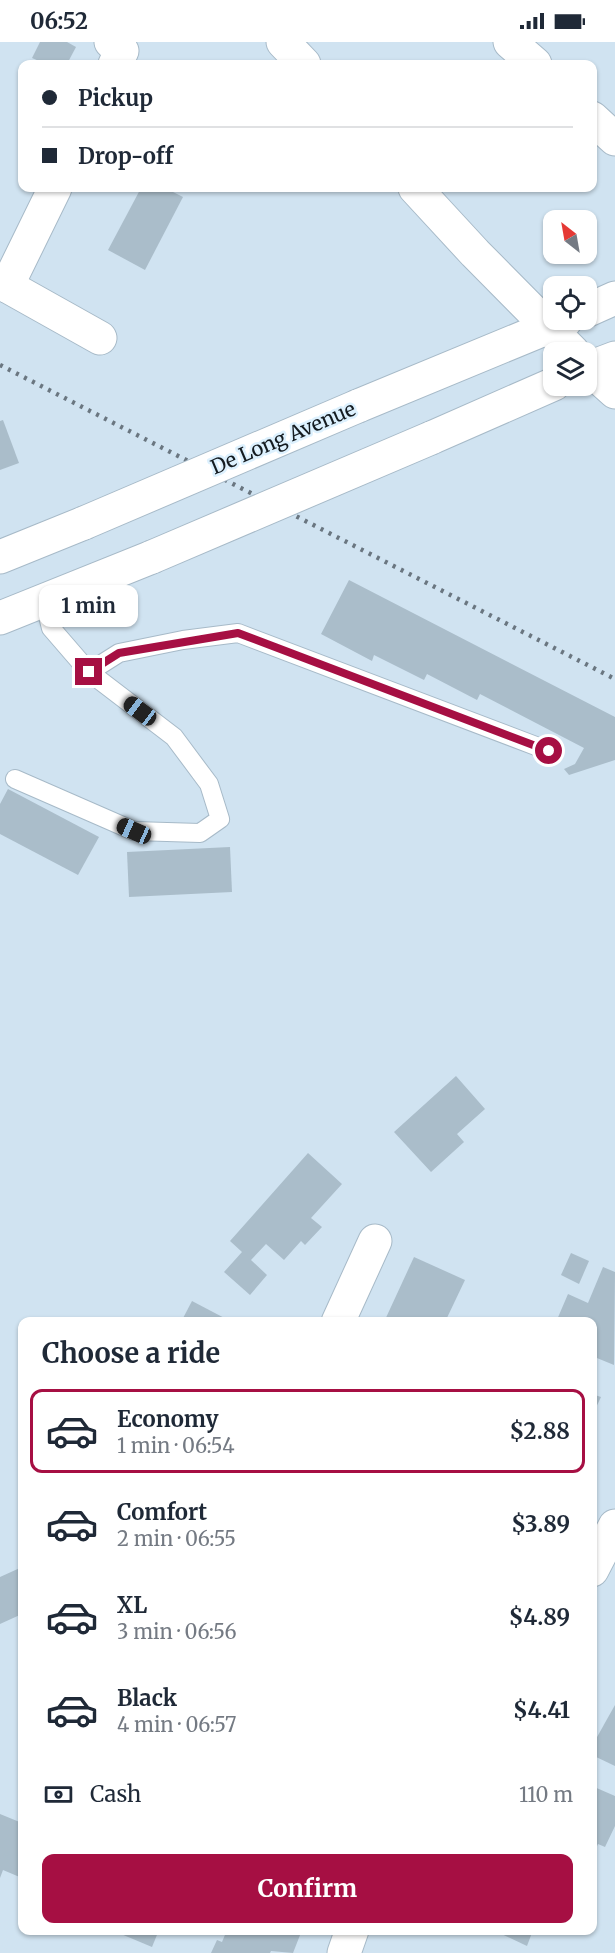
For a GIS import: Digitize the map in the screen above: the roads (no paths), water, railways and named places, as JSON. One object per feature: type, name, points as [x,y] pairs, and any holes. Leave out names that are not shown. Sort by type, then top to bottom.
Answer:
[{"type":"main road","points":[[283,42],[300,60]]},
{"type":"main road","points":[[510,42],[530,60]]},
{"type":"main road","points":[[597,123],[615,139]]},
{"type":"main road","points":[[53,192],[4,284],[100,338]]},
{"type":"main road","points":[[419,192],[475,253],[543,310]]},
{"type":"main road","points":[[597,305],[615,298]]},
{"type":"main road","name":"De Long Avenue","points":[[0,557],[543,329]]},
{"type":"main road","points":[[564,330],[573,342]]},
{"type":"main road","points":[[597,371],[615,392]]},
{"type":"main road","points":[[0,618],[152,557],[543,389]]},
{"type":"main road","points":[[340,1317],[375,1241]]},
{"type":"main road","points":[[597,1560],[615,1526]]},
{"type":"main road","points":[[344,1953],[350,1935]]},
{"type":"lane","points":[[15,779],[134,831],[200,833],[220,819],[209,784],[174,737],[89,672],[51,628],[44,600]]},
{"type":"lane","points":[[89,672],[119,653],[238,633],[549,751]]},
{"type":"railway","points":[[0,365],[615,679]]}]
